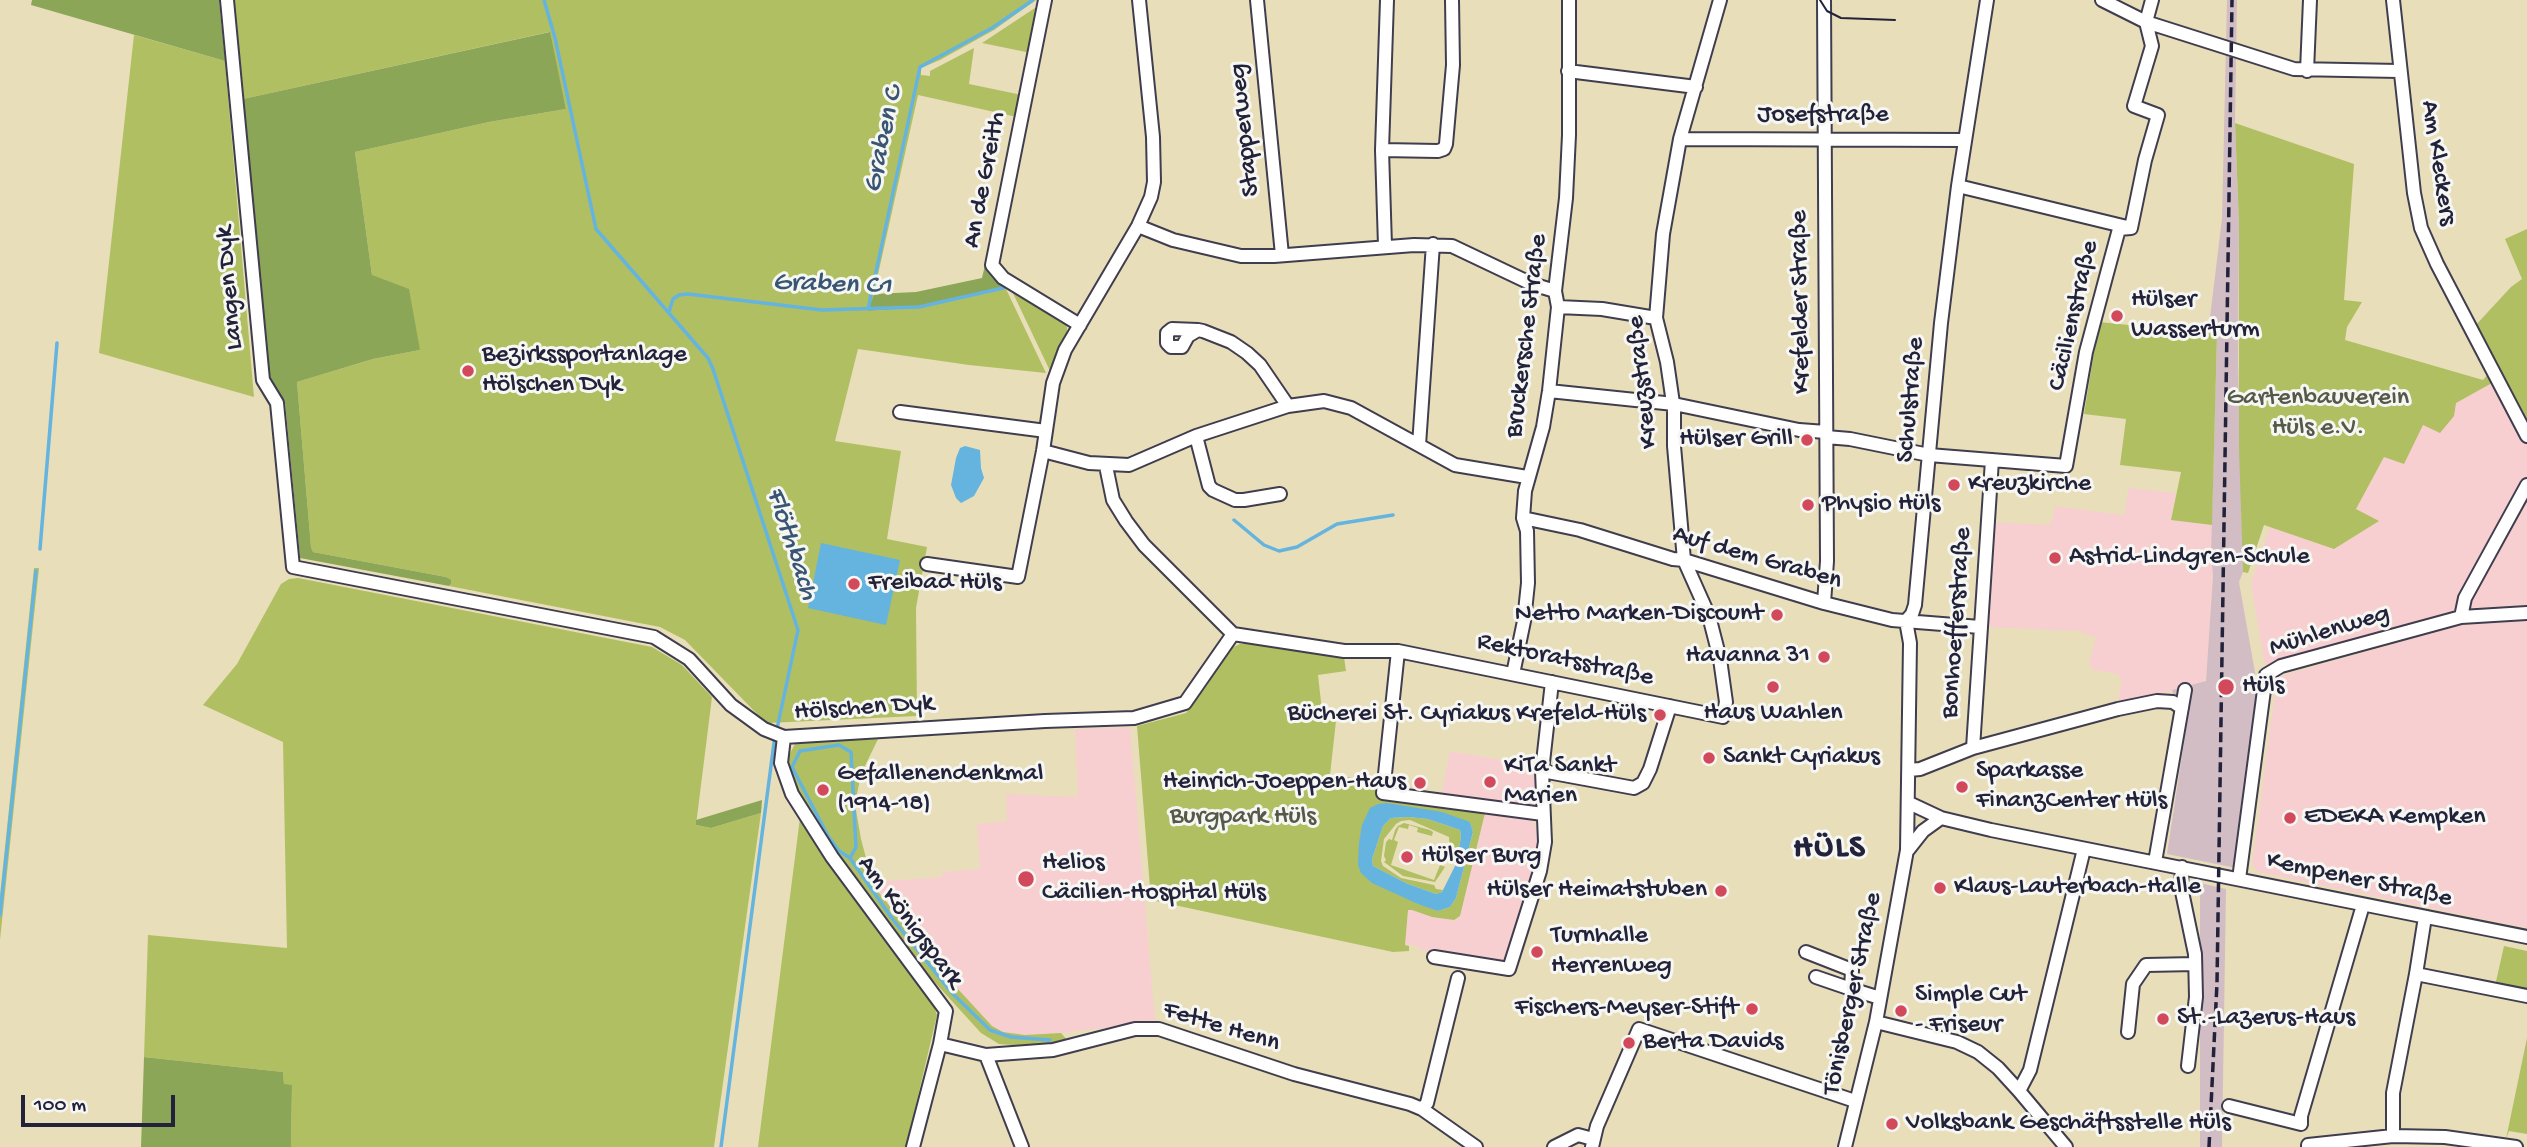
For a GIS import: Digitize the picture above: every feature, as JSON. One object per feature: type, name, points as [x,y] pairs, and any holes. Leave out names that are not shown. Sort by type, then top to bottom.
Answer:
[{"type":"street","name":"Langen Dyk","points":[[227,0],[263,380],[277,403],[293,567]]},
{"type":"street","name":"An de Greith","points":[[1045,0],[992,265],[1003,278],[1080,325]]},
{"type":"street","points":[[927,564],[1018,577],[1043,451],[1053,383],[1065,351],[1152,197],[1153,138],[1139,0]]},
{"type":"street","name":"Stapperweg","points":[[1257,0],[1282,255]]},
{"type":"street","points":[[1385,246],[1382,150],[1387,0]]},
{"type":"street","points":[[1382,150],[1444,149],[1453,65],[1452,0]]},
{"type":"street","name":"Bruckersche Straße","points":[[1513,674],[1524,621],[1528,583],[1528,540],[1523,519],[1527,477],[1539,440],[1549,391],[1558,307],[1555,290],[1566,198],[1569,135],[1569,0]]},
{"type":"street","name":"Kreuzstraße","points":[[1720,0],[1680,139],[1663,234],[1656,318],[1674,404],[1674,446],[1684,560],[1702,597],[1714,638],[1726,702],[1723,717]]},
{"type":"street","name":"Krefelder Straße","points":[[1824,0],[1827,572],[1824,603]]},
{"type":"street","name":"Schulstraße","points":[[1909,803],[1910,643],[1906,621],[1915,605],[1941,323],[1958,186],[1987,0]]},
{"type":"street","points":[[2102,0],[2146,22],[2294,69],[2399,71]]},
{"type":"street","name":"Cäcilienstraße","points":[[1992,460],[2066,466],[2086,352],[2119,229],[2131,228],[2145,160],[2158,115],[2134,106],[2152,46],[2146,22],[2152,0]]},
{"type":"street","points":[[2307,71],[2310,0]]},
{"type":"street","name":"Am Kleckers","points":[[2393,0],[2399,71],[2421,228],[2527,436]]},
{"type":"street","points":[[1568,71],[1696,86]]},
{"type":"street","name":"Josefstraße","points":[[1680,139],[1965,140]]},
{"type":"street","points":[[1958,186],[2131,228]]},
{"type":"street","points":[[1138,226],[1190,245],[1241,256],[1385,246],[1452,246],[1532,284],[1555,290]]},
{"type":"street","points":[[1419,445],[1433,244]]},
{"type":"street","points":[[1558,307],[1602,309],[1656,318]]},
{"type":"street","points":[[1198,330],[1217,335],[1247,352],[1260,365],[1288,406]]},
{"type":"street","points":[[1549,391],[1674,404],[1929,456],[1992,460]]},
{"type":"street","points":[[1043,451],[1107,466],[1129,465],[1195,436],[1288,406],[1307,402],[1338,403],[1455,465],[1527,477]]},
{"type":"street","points":[[900,412],[1046,431]]},
{"type":"street","points":[[1195,436],[1209,486],[1213,490],[1235,500],[1280,494]]},
{"type":"street","name":"Bonhoefferstraße","points":[[1973,748],[1992,460]]},
{"type":"street","points":[[1107,466],[1113,500],[1126,521],[1144,545],[1233,634]]},
{"type":"street","points":[[2461,617],[2465,598],[2527,485]]},
{"type":"street","name":"Auf dem Graben","points":[[1523,519],[1563,526],[1892,621],[1980,627]]},
{"type":"street","name":"Hölschen Dyk","points":[[293,567],[654,636],[689,659],[731,705],[770,732],[784,737],[1032,722],[1133,719],[1185,703],[1233,634]]},
{"type":"street","name":"Mühlenweg","points":[[2238,879],[2266,675],[2281,666],[2461,617],[2527,613]]},
{"type":"street","name":"Rektoratsstraße","points":[[1233,634],[1344,651],[1398,651],[1723,717]]},
{"type":"street","points":[[1398,651],[1383,793],[1542,814]]},
{"type":"street","points":[[1434,957],[1509,970],[1540,871],[1545,842],[1542,771],[1552,682]]},
{"type":"street","points":[[2155,862],[2185,690]]},
{"type":"street","points":[[1909,770],[1920,769],[1973,748],[2143,703],[2174,702],[2182,708]]},
{"type":"street","points":[[1542,771],[1634,788],[1643,783],[1650,769],[1670,706]]},
{"type":"street","name":"Am Königspark","points":[[784,737],[780,763],[792,794],[832,857],[946,1011],[940,1044],[912,1147]]},
{"type":"street","name":"Kempener Straße","points":[[1909,803],[1941,818],[2527,937]]},
{"type":"street","name":"Tönisberger Straße","points":[[1845,1147],[1876,1021],[1907,850],[1909,803]]},
{"type":"street","points":[[1907,850],[1923,831],[1941,818]]},
{"type":"street","points":[[2020,1091],[2030,1070],[2084,849]]},
{"type":"street","points":[[2182,867],[2181,887],[2195,964],[2196,998],[2188,1066]]},
{"type":"street","points":[[2229,1106],[2301,1124],[2301,1116],[2363,905]]},
{"type":"street","points":[[2393,1136],[2393,1093],[2417,974],[2425,917]]},
{"type":"street","points":[[1806,952],[1852,970],[1852,989]]},
{"type":"street","points":[[2128,1032],[2133,984],[2146,965],[2195,964]]},
{"type":"street","points":[[2417,974],[2527,996]]},
{"type":"street","points":[[1816,977],[1880,998]]},
{"type":"street","points":[[1422,1109],[1427,1103],[1458,978]]},
{"type":"street","points":[[1876,1021],[1957,1042],[1978,1052],[2020,1091],[2061,1145]]},
{"type":"street","name":"Fette Henn","points":[[940,1044],[986,1055],[1053,1049],[1135,1029],[1159,1029],[1294,1074],[1422,1109],[1476,1147]]},
{"type":"street","points":[[1554,1147],[1578,1135],[1592,1143],[1639,1029],[1855,1101]]},
{"type":"street","points":[[986,1055],[1022,1147]]},
{"type":"street","points":[[2308,1146],[2393,1136],[2516,1147]]},
{"type":"shaded area","points":[[2227,0],[2237,0],[2235,123],[2239,224],[2238,360],[2243,572],[2239,582],[2259,695],[2236,868],[2167,854],[2191,696],[2175,700],[2172,690],[2206,681],[2213,576],[2211,553],[2217,335],[2208,334],[2222,218]]},
{"type":"shaded area","points":[[2501,377],[2527,428],[2527,605],[2451,613],[2265,665],[2251,584],[2270,527],[2334,549],[2378,521],[2356,509],[2384,456],[2423,424]]},
{"type":"shaded area","points":[[2128,488],[2176,493],[2171,520],[2212,525],[2213,576],[2206,681],[2117,706],[2122,679],[2117,674],[2093,670],[2089,663],[2096,637],[2081,633],[2082,629],[2075,631],[1987,627],[1993,522],[2050,525],[2056,506],[2123,515]]},
{"type":"shaded area","points":[[2527,619],[2527,928],[2258,872],[2252,864],[2277,677],[2464,624]]},
{"type":"shaded area","name":"Helios Cäcilien-Hospital Hüls","points":[[1130,727],[1155,1022],[1144,1020],[1135,1024],[1061,1033],[1025,1035],[1003,1032],[992,1026],[958,989],[879,893],[874,882],[942,877],[942,872],[980,869],[977,824],[1007,821],[1006,794],[1078,797],[1075,729]]},
{"type":"shaded area","name":"KiTa Sankt Marien","points":[[1450,751],[1537,766],[1537,802],[1532,807],[1441,798]]},
{"type":"shaded area","points":[[1485,813],[1515,817],[1517,814],[1532,819],[1540,829],[1535,864],[1507,962],[1420,950],[1418,946],[1405,945],[1408,910],[1432,917],[1460,916]]},
{"type":"shaded area","points":[[2200,883],[2226,889],[2222,1147],[2200,1147]]},
{"type":"green space","points":[[32,0],[219,0],[225,61],[31,5]]},
{"type":"green space","points":[[233,0],[1036,0],[994,30],[921,68],[921,75],[930,76],[930,71],[974,48],[969,84],[1022,95],[1017,117],[918,95],[868,311],[919,308],[1006,289],[1046,373],[858,349],[835,441],[901,451],[887,539],[927,547],[916,608],[917,716],[768,723],[685,640],[660,627],[449,586],[451,584],[446,577],[313,552],[297,382],[373,359],[420,350],[372,275],[355,152],[489,122],[566,109],[549,32],[243,99]]},
{"type":"green space","points":[[1041,4],[1031,53],[982,43]]},
{"type":"green space","points":[[550,32],[566,109],[489,122],[355,152],[372,275],[409,289],[420,350],[373,359],[297,382],[313,552],[446,577],[451,580],[451,584],[449,586],[300,558],[285,402],[270,380],[243,99]]},
{"type":"green space","points":[[134,35],[225,61],[254,397],[99,353]]},
{"type":"green space","name":"Gartenbauverein Hüls e.V.","points":[[2235,123],[2354,164],[2344,300],[2362,302],[2347,327],[2345,340],[2483,380],[2488,374],[2492,383],[2456,403],[2454,416],[2440,433],[2423,425],[2404,464],[2384,457],[2356,509],[2379,521],[2334,549],[2264,525],[2248,573],[2243,572],[2239,449],[2239,224]]},
{"type":"green space","points":[[2527,229],[2527,428],[2474,327],[2511,287],[2522,279],[2505,239]]},
{"type":"green space","points":[[985,265],[992,277],[1006,289],[919,308],[868,311],[874,294],[916,292],[982,278]]},
{"type":"green space","points":[[1011,289],[1064,322],[1067,327],[1067,334],[1051,373]]},
{"type":"green space","points":[[2099,322],[2217,334],[2212,525],[2171,520],[2181,472],[2120,465],[2126,419],[2084,414]]},
{"type":"green space","points":[[34,568],[39,568],[0,940],[0,895]]},
{"type":"green space","points":[[298,578],[652,647],[682,665],[712,697],[696,825],[711,828],[761,813],[714,1147],[291,1147],[292,1085],[284,1085],[283,1072],[144,1057],[148,935],[287,948],[283,742],[203,705],[237,664],[281,584]]},
{"type":"green space","name":"Burgpark Hüls","points":[[1240,644],[1251,644],[1344,657],[1346,671],[1318,675],[1323,720],[1336,721],[1330,775],[1381,781],[1379,796],[1483,810],[1485,813],[1460,916],[1454,920],[1408,910],[1405,945],[1409,946],[1409,951],[1393,952],[1151,900],[1137,726],[1186,713],[1229,649]],"holes":[[[1387,804],[1470,822],[1473,832],[1456,898],[1450,907],[1438,911],[1361,873]]]},
{"type":"green space","points":[[880,735],[861,774],[855,804],[870,873],[879,893],[992,1026],[1003,1032],[1025,1035],[1061,1033],[1069,1042],[1026,1046],[999,1044],[981,1033],[929,976],[829,845],[805,806],[786,761],[795,744],[808,740]]},
{"type":"green space","points":[[762,800],[761,813],[711,828],[696,825],[696,820]]},
{"type":"green space","points":[[800,818],[819,848],[932,1001],[937,1015],[906,1147],[758,1147]]},
{"type":"green space","points":[[1391,818],[1428,819],[1460,830],[1456,864],[1450,862],[1449,837],[1410,820],[1396,824],[1384,839],[1381,861],[1383,866],[1401,878],[1434,885],[1436,889],[1443,890],[1442,892],[1436,894],[1408,884],[1373,866],[1372,859],[1383,826]]},
{"type":"green space","points":[[1404,823],[1430,830],[1433,832],[1432,836],[1417,832],[1418,828],[1409,825],[1408,829],[1399,827],[1394,840],[1398,842],[1391,865],[1434,880],[1440,865],[1445,867],[1435,882],[1403,876],[1384,862],[1386,842],[1392,840],[1395,830]]},
{"type":"green space","points":[[2504,946],[2527,951],[2527,992],[2495,986]]},
{"type":"green space","points":[[2527,1038],[2527,1134],[2509,1131],[2506,1139]]},
{"type":"green space","points":[[144,1057],[283,1072],[284,1084],[292,1085],[291,1147],[141,1147]]},
{"type":"water","points":[[965,446],[980,450],[984,478],[974,496],[961,503],[951,485],[956,458],[960,448]]},
{"type":"water","name":"Freibad Hüls","points":[[821,543],[900,560],[886,625],[808,608]]},
{"type":"water","points":[[1387,803],[1442,812],[1470,822],[1473,832],[1456,898],[1450,907],[1438,911],[1418,904],[1372,883],[1361,873],[1358,865],[1362,825],[1370,808]],"holes":[[[1391,818],[1428,819],[1460,830],[1461,837],[1456,864],[1442,892],[1436,894],[1408,884],[1373,866],[1372,859],[1383,826]]]},
{"type":"waterway","name":"Flöthbach","points":[[544,0],[555,38],[596,229],[708,358],[798,630],[774,743],[721,1147]]},
{"type":"waterway","name":"Graben C","points":[[868,309],[920,67],[992,28],[1033,0]]},
{"type":"waterway","name":"Graben C1","points":[[669,312],[673,299],[688,294],[822,310],[919,307],[1003,288]]},
{"type":"waterway","points":[[40,549],[57,343]]},
{"type":"waterway","points":[[1234,520],[1264,545],[1279,551],[1297,547],[1337,524],[1393,515]]},
{"type":"waterway","points":[[0,915],[36,571]]},
{"type":"waterway","points":[[850,858],[856,847],[851,752],[839,745],[800,751],[792,767],[828,836],[839,851],[850,858],[891,917],[952,993],[990,1030],[1011,1037],[1050,1040]]},
{"type":"tram line","points":[[1820,0],[1827,11],[1841,18],[1895,20]]},
{"type":"railway","points":[[2209,1147],[2217,983],[2232,0]]},
{"type":"place","name":"Hülser Wasserturm","points":[[2117,316]]},
{"type":"place","name":"Bezirkssportanlage Hölschen Dyk","points":[[468,371]]},
{"type":"place","name":"Hülser Grill","points":[[1807,440]]},
{"type":"place","name":"Kreuzkirche","points":[[1954,485]]},
{"type":"place","name":"Physio Hüls","points":[[1808,505]]},
{"type":"place","name":"Astrid-Lindgren-Schule","points":[[2055,558]]},
{"type":"place","name":"Freibad Hüls","points":[[854,584]]},
{"type":"place","name":"Netto Marken-Discount","points":[[1777,615]]},
{"type":"place","name":"Havanna 31","points":[[1824,657]]},
{"type":"place","name":"Haus Wahlen","points":[[1773,687]]},
{"type":"place","name":"Hüls","points":[[2226,687]]},
{"type":"place","name":"Bücherei St. Cyriakus Krefeld-Hüls","points":[[1660,715]]},
{"type":"place","name":"Sankt Cyriakus","points":[[1709,758]]},
{"type":"place","name":"KiTa Sankt Marien","points":[[1490,782]]},
{"type":"place","name":"Heinrich-Joeppen-Haus","points":[[1420,783]]},
{"type":"place","name":"Sparkasse FinanzCenter Hüls","points":[[1962,787]]},
{"type":"place","name":"Gefallenendenkmal (1914-18)","points":[[823,790]]},
{"type":"place","name":"EDEKA Kempken","points":[[2290,818]]},
{"type":"place","name":"Hülser Burg","points":[[1407,857]]},
{"type":"place","name":"Helios Cäcilien-Hospital Hüls","points":[[1026,879]]},
{"type":"place","name":"Klaus-Lauterbach-Halle","points":[[1940,888]]},
{"type":"place","name":"Hülser Heimatstuben","points":[[1721,891]]},
{"type":"place","name":"Turnhalle Herrenweg","points":[[1537,952]]},
{"type":"place","name":"Fischers-Meyser-Stift","points":[[1752,1009]]},
{"type":"place","name":"Simple Cut - Friseur","points":[[1901,1011]]},
{"type":"place","name":"St.-Lazerus-Haus","points":[[2163,1019]]},
{"type":"place","name":"Berta Davids","points":[[1629,1043]]},
{"type":"place","name":"Volksbank Geschäftsstelle Hüls","points":[[1892,1124]]},
{"type":"district","name":"HÜLS","points":[[1830,850]]}]
